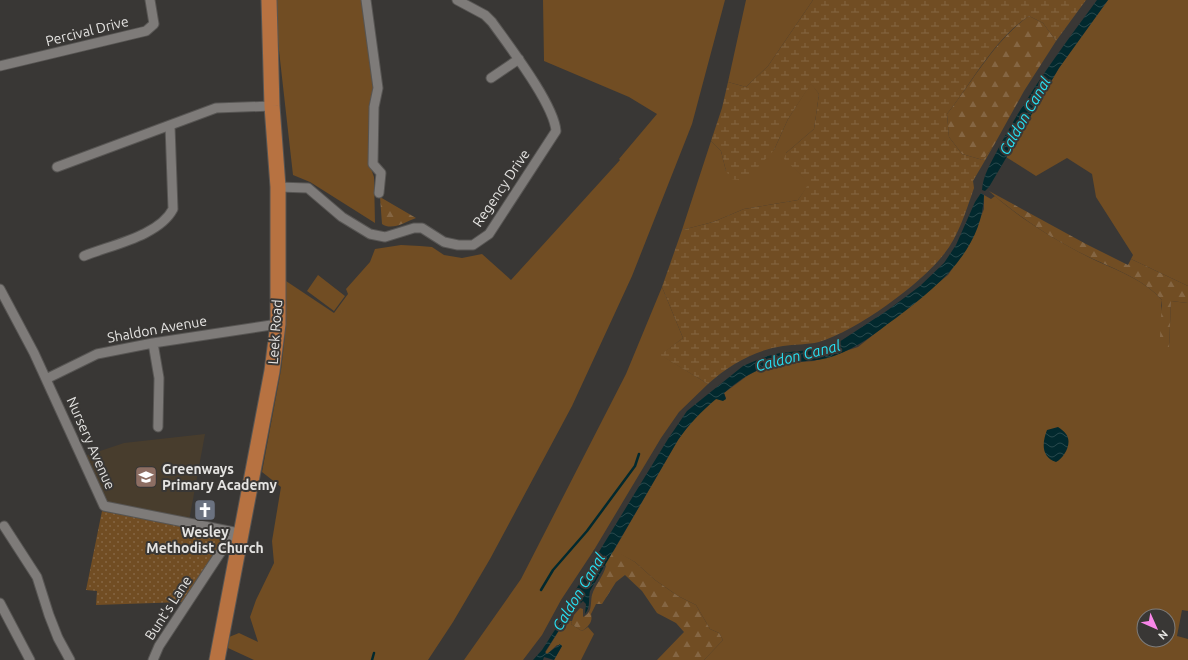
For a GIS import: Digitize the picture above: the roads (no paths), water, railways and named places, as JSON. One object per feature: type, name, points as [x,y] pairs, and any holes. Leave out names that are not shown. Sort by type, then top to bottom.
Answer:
[{"type":"highway","name":"Leek Road","points":[[217,660],[237,533],[272,371],[278,324],[278,187],[272,106],[269,0]]},
{"type":"street","name":"Percival Drive","points":[[0,66],[146,31],[154,24],[150,0]]},
{"type":"street","points":[[366,0],[378,88],[374,107],[373,164],[381,173],[379,193]]},
{"type":"street","name":"Regency Drive","points":[[278,187],[308,188],[342,216],[370,234],[385,237],[414,228],[422,228],[444,242],[458,245],[473,245],[489,234],[556,131],[555,122],[519,59],[485,15],[457,0]]},
{"type":"street","points":[[491,78],[519,59]]},
{"type":"street","points":[[57,167],[216,108],[272,106]]},
{"type":"street","points":[[84,256],[152,230],[169,216],[172,208],[170,126]]},
{"type":"street","name":"Nursery Avenue","points":[[0,289],[46,379],[104,506],[237,533]]},
{"type":"street","name":"Shaldon Avenue","points":[[46,379],[97,354],[153,343],[278,324]]},
{"type":"street","points":[[153,343],[159,378],[158,427]]},
{"type":"street","points":[[4,526],[37,577],[48,615],[70,660]]},
{"type":"street","name":"Bunt's Lane","points":[[153,660],[159,646],[237,533]]},
{"type":"street","points":[[0,603],[30,660]]},
{"type":"water","name":"Caldon Canal","points":[[1097,0],[1108,0],[1059,68],[989,187],[985,191],[982,190],[988,169],[1019,112],[1044,74]]},
{"type":"water","name":"Caldon Canal","points":[[981,193],[984,195],[981,215],[975,233],[966,250],[955,266],[927,294],[866,340],[851,349],[819,360],[789,362],[753,372],[741,379],[724,393],[726,399],[723,401],[716,399],[696,418],[678,440],[590,591],[589,606],[585,614],[586,604],[583,601],[568,616],[545,652],[547,654],[560,644],[562,646],[554,660],[544,657],[543,660],[533,660],[542,650],[567,611],[567,604],[668,439],[687,411],[743,366],[764,357],[780,353],[819,349],[836,344],[888,310],[920,286],[944,263],[956,245],[975,202]]},
{"type":"water","points":[[1058,427],[1066,434],[1069,442],[1065,454],[1056,462],[1051,460],[1045,453],[1044,440],[1047,430]]},
{"type":"waterway","points":[[541,590],[553,570],[587,531],[635,466],[639,454]]},
{"type":"waterway","points":[[372,660],[374,653]]},
{"type":"place","name":"Greenways Primary Academy","points":[[146,477]]},
{"type":"place","name":"Wesley Methodist Church","points":[[205,510]]}]
